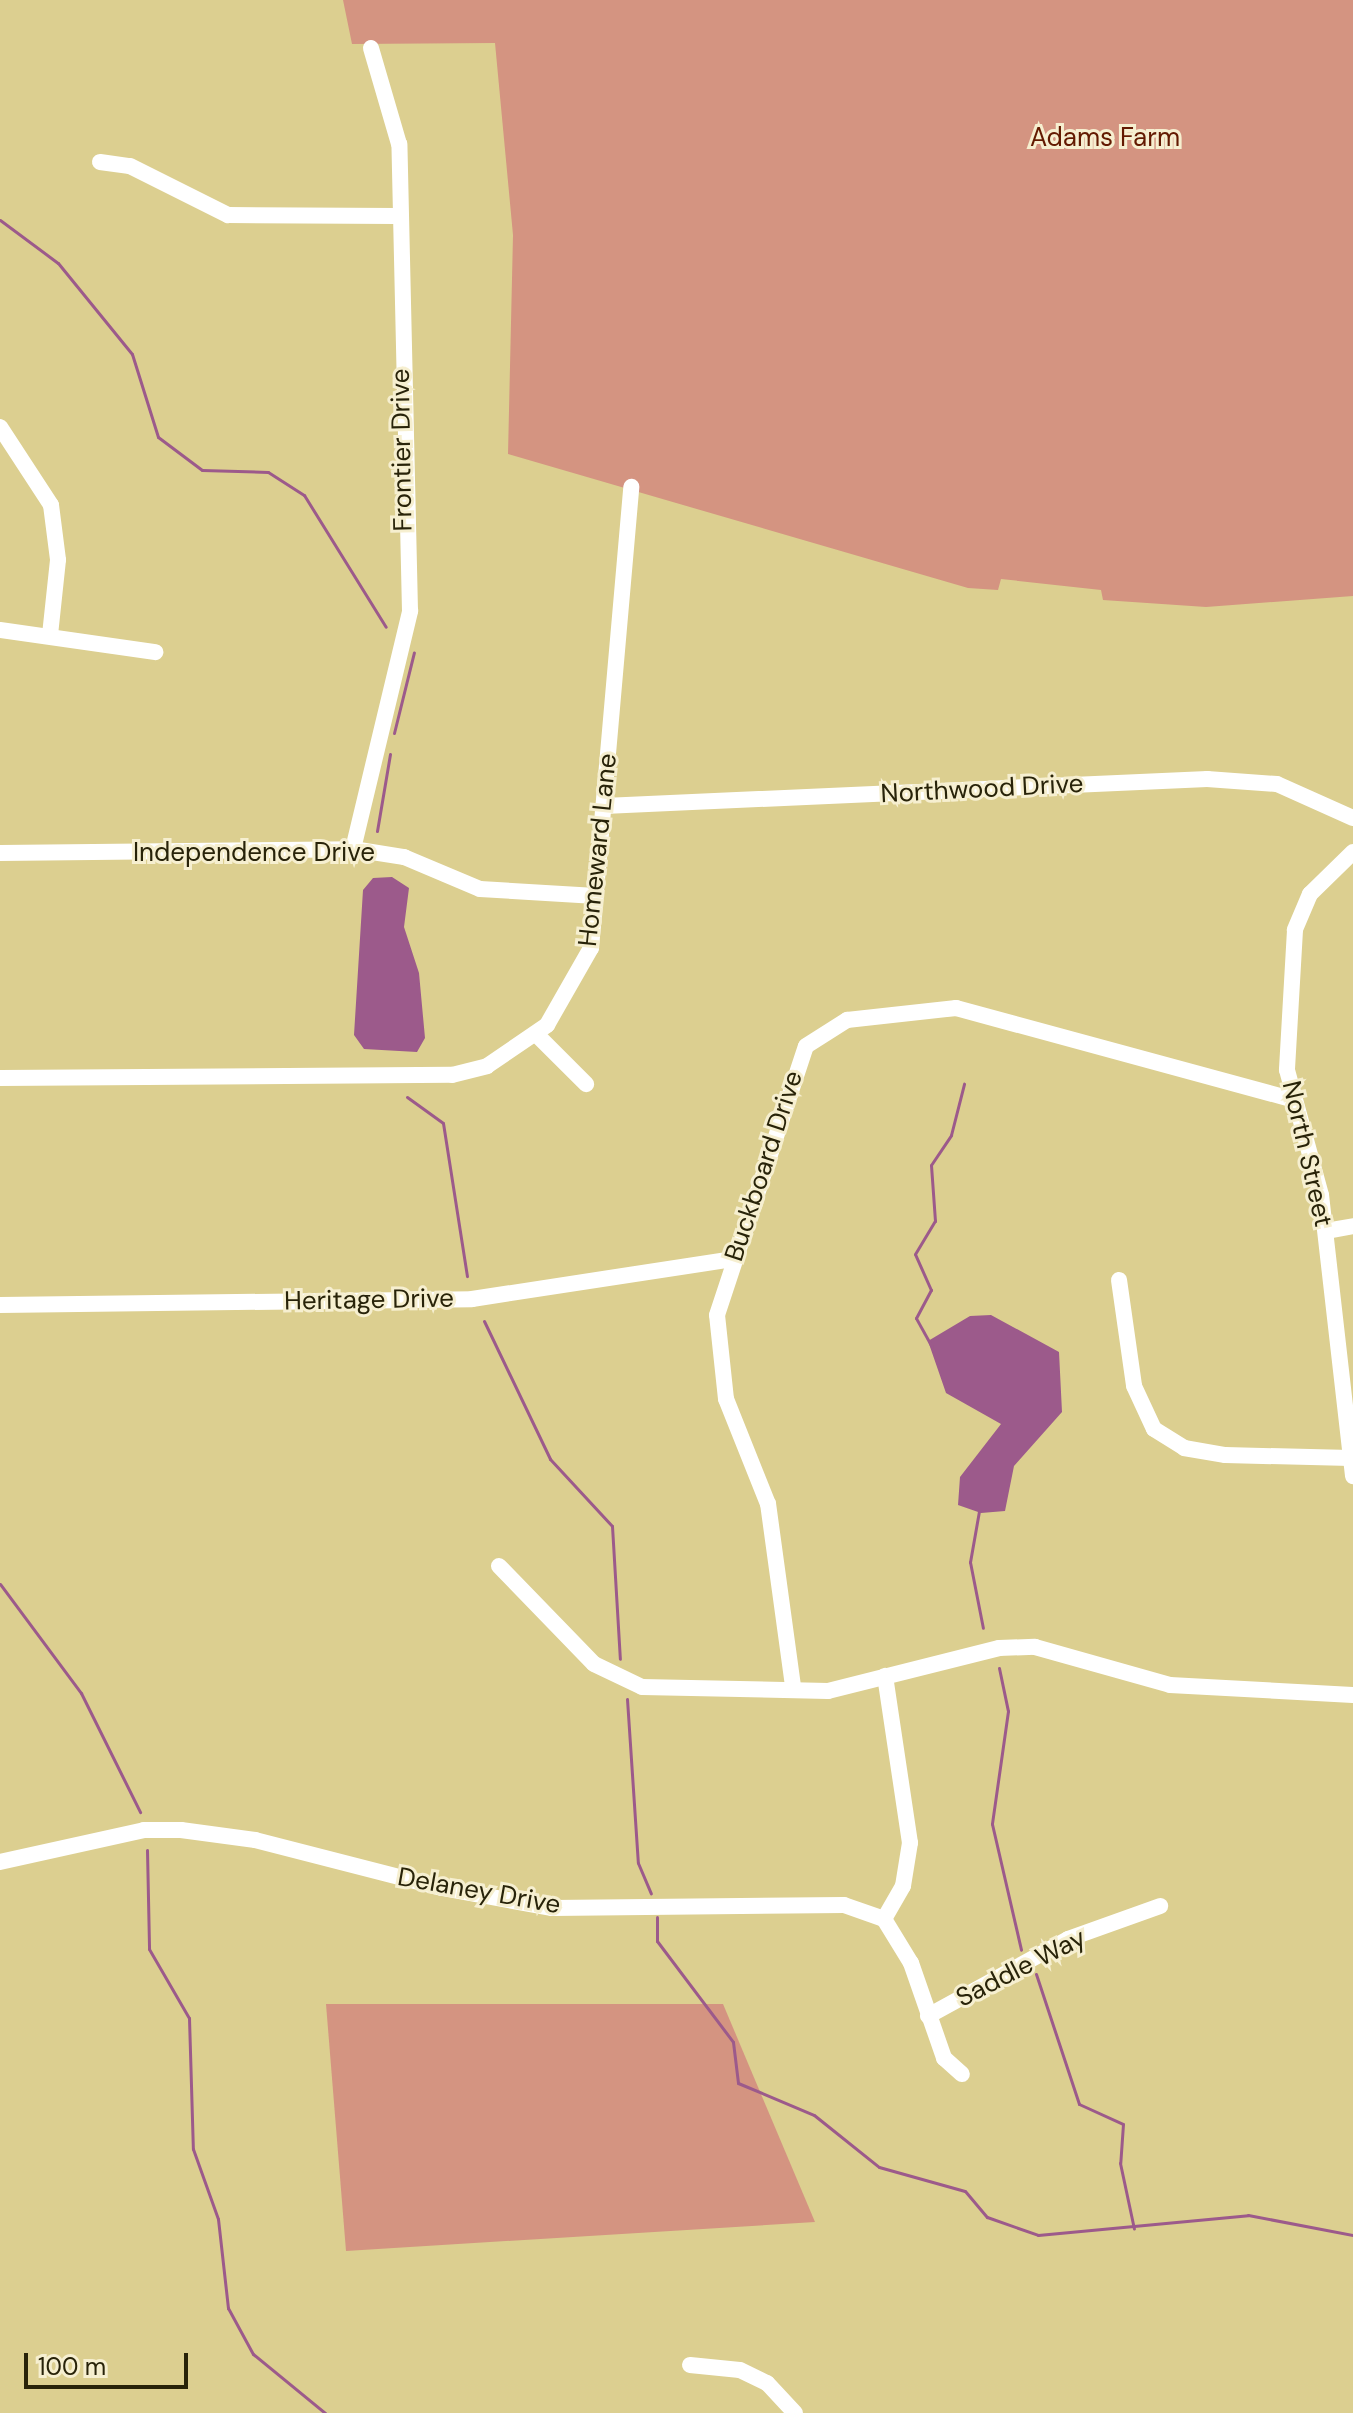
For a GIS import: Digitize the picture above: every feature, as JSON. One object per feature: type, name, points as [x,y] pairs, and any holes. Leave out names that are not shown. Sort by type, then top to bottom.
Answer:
[{"type":"street","name":"Frontier Drive","points":[[353,849],[410,611],[397,216],[399,144],[371,48]]},
{"type":"street","points":[[100,162],[130,166],[228,215],[397,216]]},
{"type":"street","points":[[0,427],[51,505],[58,560],[50,635]]},
{"type":"street","name":"Homeward Lane","points":[[0,1078],[452,1075],[487,1066],[536,1034],[580,976],[591,948],[631,487]]},
{"type":"street","points":[[0,630],[155,652]]},
{"type":"street","name":"Northwood Drive","points":[[604,806],[1207,779],[1277,784],[1353,818]]},
{"type":"street","name":"Independence Drive","points":[[0,853],[353,849],[404,857],[480,889],[596,896]]},
{"type":"street","name":"North Street","points":[[1353,852],[1310,894],[1295,930],[1291,1099],[1326,1231],[1353,1476]]},
{"type":"street","name":"Buckboard Drive","points":[[793,1686],[768,1504],[726,1399],[717,1351],[717,1315],[794,1069],[812,1039],[847,1020],[956,1008],[1291,1099]]},
{"type":"street","points":[[536,1034],[586,1084]]},
{"type":"street","points":[[1326,1231],[1353,1226]]},
{"type":"street","name":"Heritage Drive","points":[[0,1305],[472,1299],[734,1259]]},
{"type":"street","points":[[1119,1280],[1134,1386],[1154,1429],[1184,1448],[1225,1455],[1351,1458]]},
{"type":"street","points":[[499,1566],[572,1644],[616,1677],[642,1687],[793,1686],[828,1691],[885,1676],[1035,1647],[1170,1685],[1353,1695]]},
{"type":"street","points":[[885,1676],[910,1843],[903,1886],[884,1919],[911,1963],[944,2058],[962,2074]]},
{"type":"street","name":"Delaney Drive","points":[[0,1862],[144,1830],[181,1830],[255,1840],[442,1888],[552,1908],[844,1905],[884,1919]]},
{"type":"street","name":"Saddle Way","points":[[928,2016],[1068,1939],[1160,1906]]},
{"type":"street","points":[[690,2365],[740,2370],[767,2383],[795,2413]]},
{"type":"green space","name":"Adams Farm","points":[[343,0],[1353,0],[1353,596],[1206,607],[1103,600],[1101,590],[1001,579],[998,590],[968,588],[508,454],[513,235],[495,43],[352,44]]},
{"type":"green space","points":[[326,2004],[723,2004],[815,2222],[346,2251]]},
{"type":"shaded area","points":[[392,877],[409,888],[404,927],[419,973],[425,1038],[417,1052],[364,1049],[354,1035],[363,890],[373,878]]},
{"type":"shaded area","points":[[991,1315],[1059,1352],[1062,1412],[1014,1466],[1005,1511],[981,1513],[958,1505],[960,1477],[1001,1424],[946,1393],[928,1341],[970,1316]]},
{"type":"waterway","points":[[0,220],[58,263],[132,354],[158,437],[202,470],[268,472],[304,495],[386,627]]},
{"type":"waterway","points":[[394,733],[414,652]]},
{"type":"waterway","points":[[377,831],[390,754]]},
{"type":"waterway","points":[[932,1347],[916,1318],[931,1290],[915,1254],[935,1221],[931,1165],[951,1135],[964,1084]]},
{"type":"waterway","points":[[407,1097],[443,1123],[467,1276]]},
{"type":"waterway","points":[[484,1321],[550,1459],[612,1526],[620,1659]]},
{"type":"waterway","points":[[979,1511],[970,1562],[983,1628]]},
{"type":"waterway","points":[[0,1584],[81,1693],[140,1812]]},
{"type":"waterway","points":[[999,1668],[1008,1711],[992,1824],[1021,1950]]},
{"type":"waterway","points":[[627,1699],[638,1863],[651,1893]]},
{"type":"waterway","points":[[147,1850],[149,1949],[189,2018],[193,2149],[218,2219],[228,2308],[253,2354],[325,2413]]},
{"type":"waterway","points":[[657,1917],[657,1941],[733,2042],[738,2083],[814,2115],[879,2167],[965,2191],[987,2217],[1038,2235],[1248,2215],[1353,2235]]},
{"type":"waterway","points":[[1036,1974],[1079,2104],[1123,2124],[1120,2163],[1134,2229]]}]
